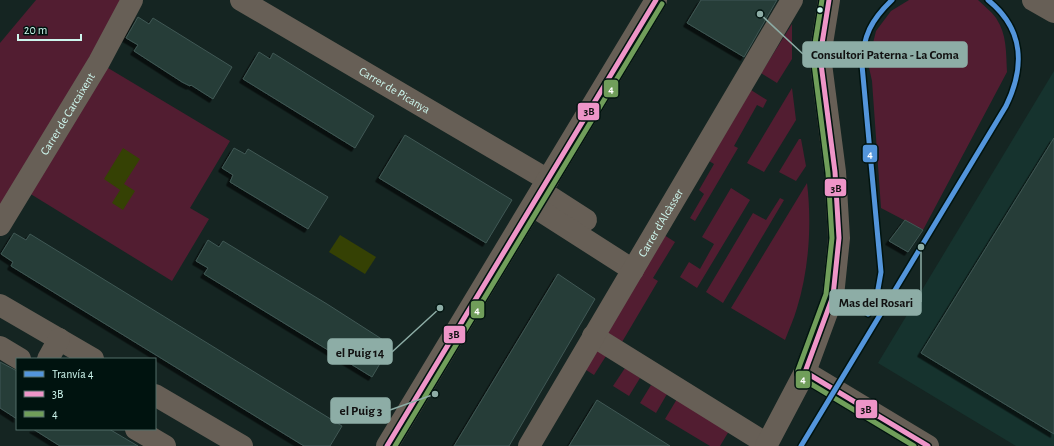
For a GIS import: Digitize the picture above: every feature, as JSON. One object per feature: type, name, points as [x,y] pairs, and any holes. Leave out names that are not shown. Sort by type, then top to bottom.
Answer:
[{"type":"street","name":"Carrer de Carcaixent","points":[[0,226],[99,62],[132,0]]},
{"type":"street","name":"Carrer de Picanya","points":[[241,0],[541,192]]},
{"type":"street","points":[[387,446],[656,0]]},
{"type":"street","name":"Carrer d'Alcàsser","points":[[529,446],[792,0]]},
{"type":"street","points":[[593,336],[767,445],[805,372],[833,296],[838,238],[835,172],[820,56],[829,0]]},
{"type":"street","points":[[1033,0],[1054,12]]},
{"type":"street","points":[[541,192],[586,220]]},
{"type":"street","points":[[541,192],[634,270]]},
{"type":"street","points":[[0,305],[91,358]]},
{"type":"street","points":[[49,358],[60,340]]},
{"type":"street","points":[[0,347],[18,358]]},
{"type":"street","points":[[805,372],[928,446]]},
{"type":"street","points":[[156,396],[212,438],[242,446]]},
{"type":"street","points":[[138,430],[165,446]]},
{"type":"shaded area","points":[[36,0],[128,0],[0,232],[0,43]]},
{"type":"shaded area","points":[[909,0],[978,0],[992,13],[1000,24],[1006,51],[1007,72],[923,230],[881,208],[872,81],[868,63],[876,31],[891,11]]},
{"type":"shaded area","points":[[792,24],[792,59],[777,83],[761,73]]},
{"type":"shaded area","points":[[103,65],[230,141],[190,208],[209,219],[172,281],[29,193]]},
{"type":"shaded area","points":[[1054,71],[1054,446],[1016,446],[878,363]]},
{"type":"shaded area","points":[[792,88],[796,120],[764,172],[747,163]]},
{"type":"shaded area","points":[[751,90],[767,100],[763,108],[757,105],[734,146],[738,148],[695,221],[690,218],[704,194],[699,190],[714,164],[709,161]]},
{"type":"shaded area","points":[[799,139],[801,139],[806,166],[796,181],[779,172]]},
{"type":"shaded area","points":[[123,148],[140,159],[124,184],[135,191],[123,210],[112,203],[120,190],[104,179]]},
{"type":"shaded area","points":[[807,183],[809,230],[807,262],[797,308],[785,340],[731,308]]},
{"type":"shaded area","points":[[731,188],[750,200],[697,288],[680,277],[689,262],[700,269],[714,244],[702,237]]},
{"type":"shaded area","points":[[780,198],[784,200],[723,303],[706,292],[753,213],[766,220]]},
{"type":"shaded area","points":[[340,235],[376,257],[365,274],[329,252]]},
{"type":"shaded area","points":[[664,235],[675,242],[653,278],[658,281],[622,342],[606,332]]},
{"type":"shaded area","points":[[596,349],[606,356],[594,375],[583,368]]},
{"type":"shaded area","points":[[625,368],[640,378],[629,396],[613,386]]},
{"type":"shaded area","points":[[651,385],[667,394],[656,413],[640,403]]},
{"type":"shaded area","points":[[677,399],[729,431],[720,446],[710,446],[665,419]]},
{"type":"building","points":[[701,0],[777,0],[744,57],[687,23]]},
{"type":"building","points":[[138,17],[149,24],[153,18],[232,67],[213,99],[191,85],[190,86],[182,82],[134,51],[138,45],[126,38]]},
{"type":"building","points":[[259,52],[270,59],[273,53],[374,116],[355,148],[243,79]]},
{"type":"building","points":[[405,135],[512,200],[486,243],[379,178]]},
{"type":"building","points":[[1054,138],[1054,434],[921,353]]},
{"type":"building","points":[[234,148],[245,154],[248,149],[328,197],[308,229],[230,182],[233,175],[222,168]]},
{"type":"building","points":[[905,220],[923,230],[908,252],[889,241]]},
{"type":"building","points":[[14,233],[26,240],[30,234],[342,426],[330,446],[304,446],[11,266],[13,262],[1,254]]},
{"type":"building","points":[[208,240],[219,247],[223,241],[391,345],[372,377],[204,274],[208,268],[196,261]]},
{"type":"building","points":[[558,274],[595,299],[509,446],[454,446]]},
{"type":"building","points":[[0,362],[16,370],[16,418],[0,408]]},
{"type":"building","points":[[597,400],[670,446],[569,446]]},
{"type":"building","points":[[35,430],[111,430],[138,446],[60,446]]},
{"type":"tram line","name":"4","points":[[868,314],[877,295],[881,272],[862,65],[866,37],[874,22],[892,0]]},
{"type":"tram line","name":"4","points":[[801,446],[1006,106],[1016,77],[1018,49],[1015,36],[1009,23],[1000,11],[988,0]]},
{"type":"transit line","name":"3B","points":[[387,446],[656,0]]},
{"type":"transit line","name":"4","points":[[822,0],[813,56],[828,173],[832,238],[826,294],[798,370],[798,374],[801,378],[914,446]]},
{"type":"transit line","name":"3B","points":[[805,372],[833,296],[839,238],[835,172],[820,56],[829,0]]},
{"type":"transit line","name":"4","points":[[395,446],[662,4]]},
{"type":"transit line","name":"3B","points":[[805,372],[928,446]]},
{"type":"place","name":"Consultori Paterna - La Coma","points":[[760,14]]},
{"type":"place","name":"Mas del Rosari","points":[[921,247]]},
{"type":"place","name":"el Puig 14","points":[[440,308]]},
{"type":"place","name":"el Puig 3","points":[[435,394]]}]
